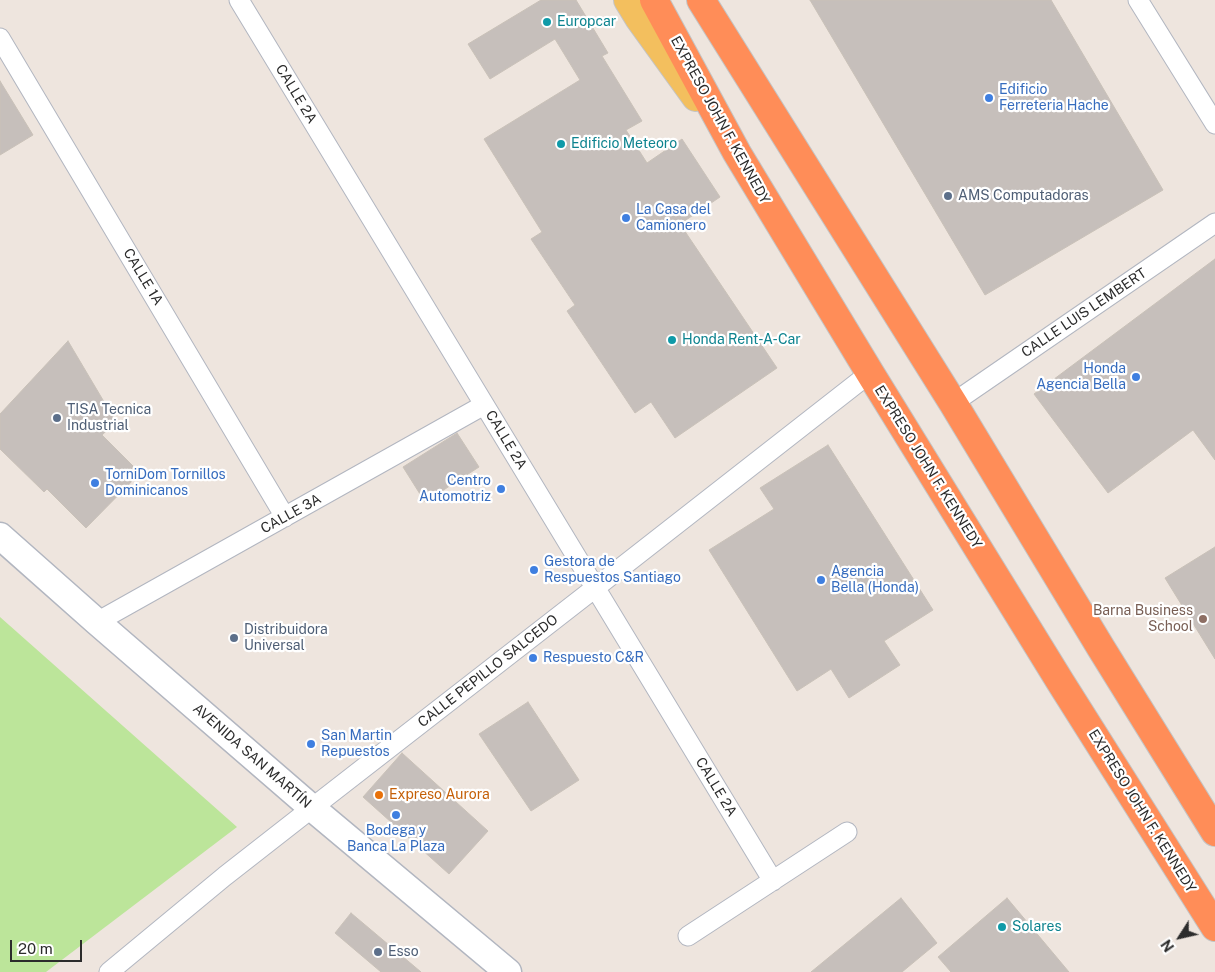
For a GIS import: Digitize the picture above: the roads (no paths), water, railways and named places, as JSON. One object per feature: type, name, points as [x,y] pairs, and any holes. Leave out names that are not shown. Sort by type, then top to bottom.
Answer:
[{"type":"highway","name":"EXPRESO JOHN F. KENNEDY","points":[[654,0],[737,153],[870,373],[1061,683],[1215,927]]},
{"type":"highway","points":[[701,0],[712,12],[953,402],[1215,832]]},
{"type":"main road","points":[[628,0],[737,153]]},
{"type":"main road","name":"AVENIDA SAN MARTÍN","points":[[0,536],[312,808],[508,972]]},
{"type":"street","name":"CALLE 2A","points":[[239,0],[773,881]]},
{"type":"street","points":[[1138,0],[1215,124]]},
{"type":"street","name":"CALLE 1A","points":[[0,38],[285,517]]},
{"type":"street","name":"CALLE LUIS LEMBERT","points":[[953,402],[1215,223]]},
{"type":"street","name":"CALLE PEPILLO SALCEDO","points":[[109,972],[225,876],[870,373]]},
{"type":"street","name":"CALLE 3A","points":[[97,622],[484,405]]},
{"type":"street","points":[[688,936],[847,832]]},
{"type":"place","name":"Europcar","points":[[547,22]]},
{"type":"place","name":"Edificio Ferreteria Hache","points":[[989,98]]},
{"type":"place","name":"Edificio Meteoro","points":[[561,144]]},
{"type":"place","name":"AMS Computadoras","points":[[948,196]]},
{"type":"place","name":"La Casa del Camionero","points":[[626,218]]},
{"type":"place","name":"Honda Rent-A-Car","points":[[672,340]]},
{"type":"place","name":"Honda Agencia Bella","points":[[1136,377]]},
{"type":"place","name":"TISA Tecnica Industrial","points":[[57,418]]},
{"type":"place","name":"TorniDom Tornillos Dominicanos","points":[[95,483]]},
{"type":"place","name":"Centro Automotriz","points":[[501,489]]},
{"type":"place","name":"Gestora de Respuestos Santiago","points":[[534,570]]},
{"type":"place","name":"Agencia Bella (Honda)","points":[[821,580]]},
{"type":"place","name":"Barna Business School","points":[[1203,619]]},
{"type":"place","name":"Distribuidora Universal","points":[[234,638]]},
{"type":"place","name":"Respuesto C&R","points":[[533,658]]},
{"type":"place","name":"San Martin Repuestos","points":[[311,744]]},
{"type":"place","name":"Expreso Aurora","points":[[379,795]]},
{"type":"place","name":"Bodega y Banca La Plaza","points":[[396,815]]},
{"type":"place","name":"Solares","points":[[1002,927]]},
{"type":"place","name":"Esso","points":[[378,952]]}]
